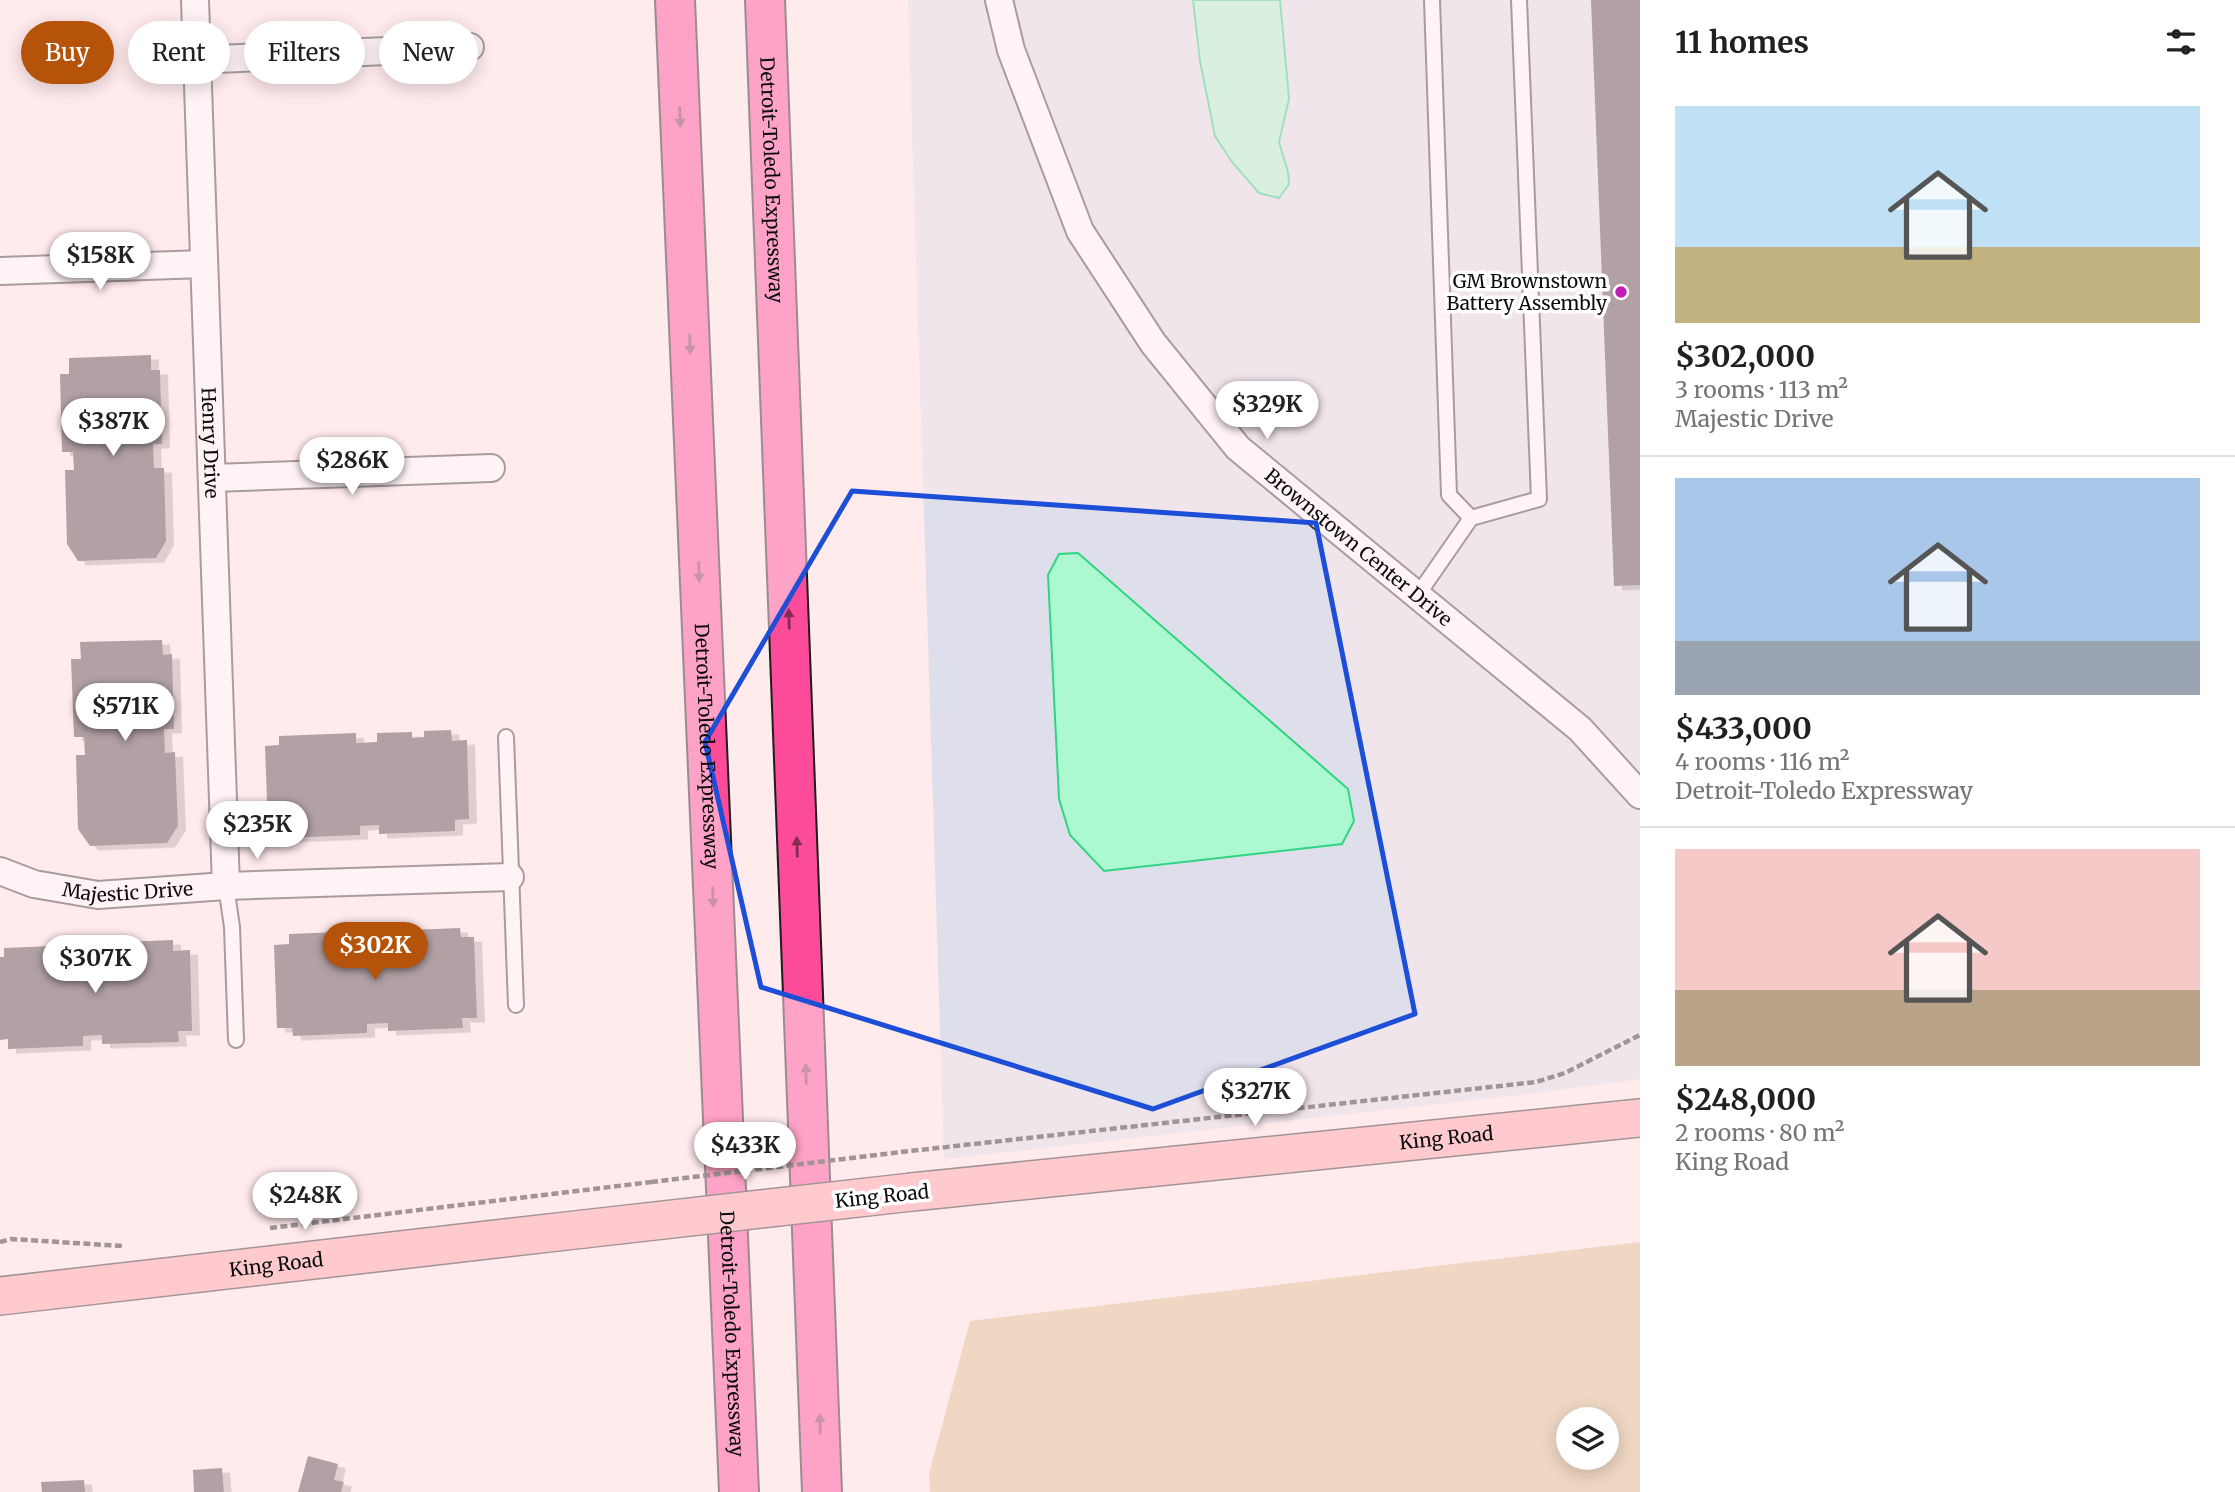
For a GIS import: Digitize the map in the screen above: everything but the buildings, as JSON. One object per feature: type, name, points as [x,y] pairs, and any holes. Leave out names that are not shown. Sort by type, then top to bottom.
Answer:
[{"type":"highway","name":"Detroit-Toledo Expressway","points":[[675,0],[739,1492]]},
{"type":"highway","name":"Detroit-Toledo Expressway","points":[[765,0],[822,1492]]},
{"type":"main road","name":"King Road","points":[[0,1296],[912,1192],[1640,1118]]},
{"type":"street","name":"Henry Drive","points":[[195,0],[196,21]]},
{"type":"street","name":"Brownstown Center Drive","points":[[999,0],[1011,50],[1080,231],[1153,343],[1238,448],[1580,729],[1640,795]]},
{"type":"street","points":[[230,58],[379,51]]},
{"type":"street","name":"Henry Drive","points":[[198,84],[226,886]]},
{"type":"street","points":[[0,271],[204,264]]},
{"type":"street","points":[[212,478],[491,468]]},
{"type":"street","name":"Majestic Drive","points":[[0,871],[34,884],[98,895],[226,886],[510,877]]},
{"type":"lane","points":[[1432,0],[1449,495],[1471,518]]},
{"type":"lane","points":[[1417,596],[1471,518],[1539,499],[1519,0]]},
{"type":"lane","points":[[506,737],[516,1005]]},
{"type":"lane","points":[[226,886],[232,927],[236,1040]]},
{"type":"path","points":[[267,1229],[901,1152],[1536,1082],[1565,1073],[1640,1035]]},
{"type":"path","points":[[0,1242],[11,1239],[130,1246]]},
{"type":"highlighted area","points":[[852,491],[1316,523],[1415,1014],[1153,1109],[761,987],[705,742]]},
{"type":"shaded area","points":[[908,0],[1640,0],[1640,1079],[1528,1094],[944,1159]]},
{"type":"shaded area","points":[[1193,0],[1280,0],[1289,99],[1279,142],[1289,184],[1279,198],[1259,193],[1232,162],[1215,136],[1200,61]]},
{"type":"shaded area","points":[[1078,553],[1348,789],[1354,821],[1342,844],[1104,871],[1070,835],[1059,799],[1048,575],[1059,554]]},
{"type":"shaded area","points":[[1640,1242],[1640,1492],[930,1492],[929,1474],[970,1321]]},
{"type":"place","name":"GM Brownstown Battery Assembly","points":[[1621,292]]}]
